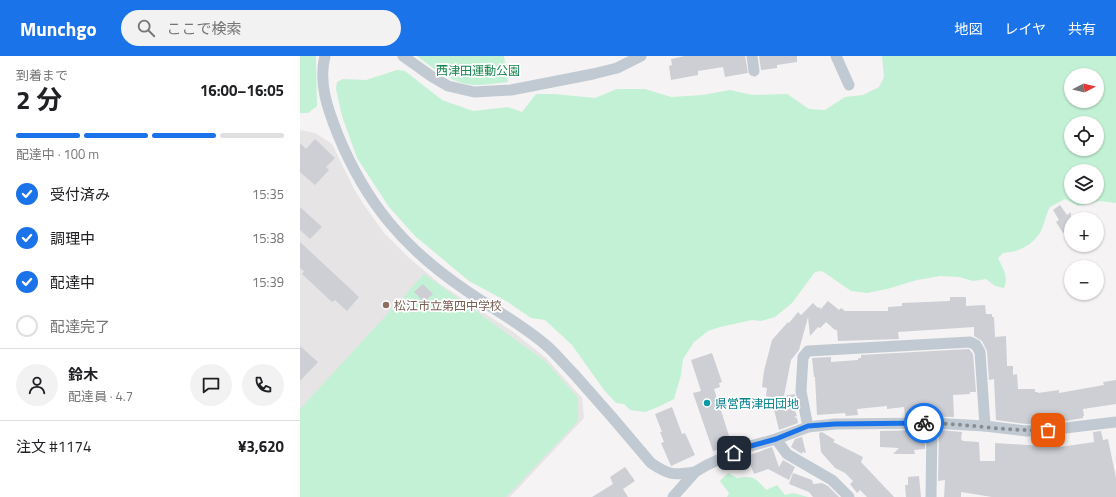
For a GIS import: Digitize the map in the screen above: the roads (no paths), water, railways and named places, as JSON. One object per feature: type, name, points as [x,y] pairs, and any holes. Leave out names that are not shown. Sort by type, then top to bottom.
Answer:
[{"type":"street","points":[[325,56],[323,63],[324,90],[331,117],[361,184],[375,206],[396,231],[439,271],[547,346],[596,398],[651,463],[662,470],[674,475],[695,472],[747,447],[776,439],[808,426],[835,424],[932,423],[986,426],[1026,431],[1116,422]]},
{"type":"street","points":[[403,56],[448,86],[474,92],[511,90],[593,74],[617,68],[641,56]]},
{"type":"street","points":[[752,56],[754,71]]},
{"type":"street","points":[[836,56],[849,85]]},
{"type":"street","points":[[808,426],[801,391],[803,356],[808,351],[970,342],[976,345],[980,352],[986,426]]},
{"type":"street","points":[[931,497],[932,423]]},
{"type":"street","points":[[776,439],[787,454],[832,480],[849,497]]},
{"type":"street","points":[[674,497],[695,472]]},
{"type":"place","name":"松江市立第四中学校","points":[[386,305]]},
{"type":"place","name":"県営西津田団地","points":[[707,403]]},
{"type":"park label","name":"西津田運動公園","points":[[478,70]]}]
